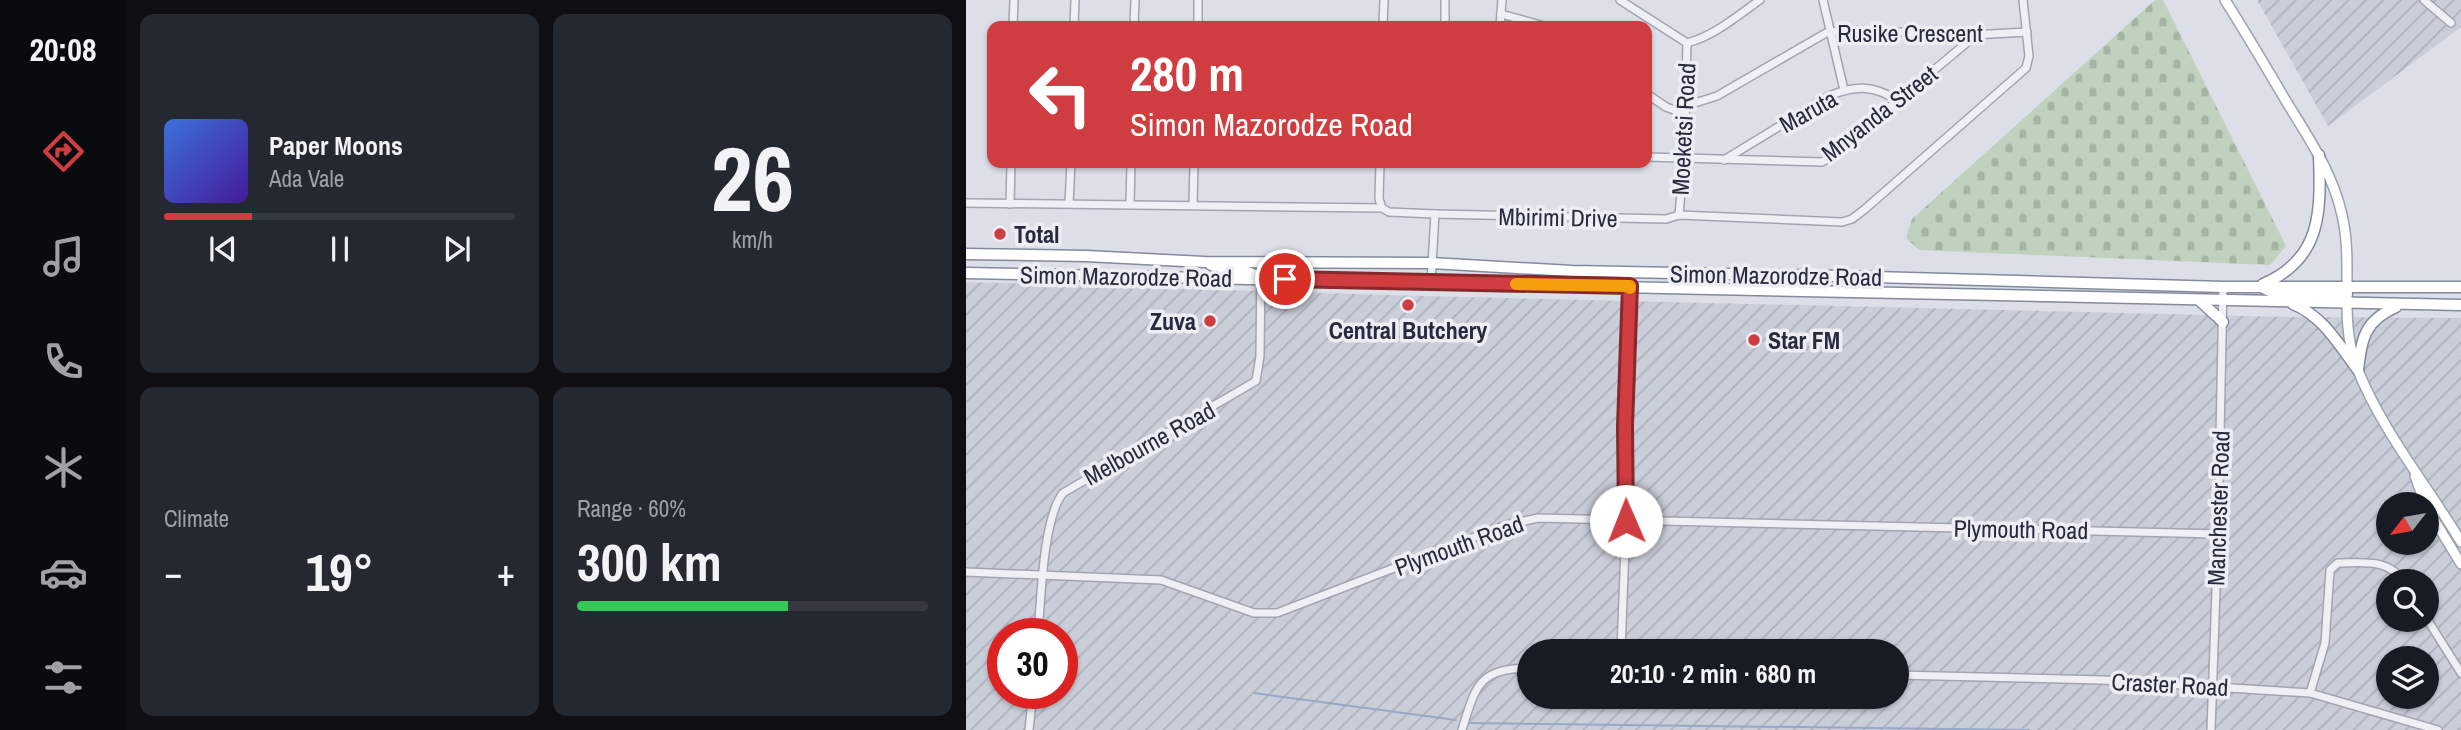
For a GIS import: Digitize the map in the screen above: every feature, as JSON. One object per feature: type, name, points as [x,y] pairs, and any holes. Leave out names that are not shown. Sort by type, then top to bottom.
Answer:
[{"type":"highway","points":[[2259,286],[2287,271],[2309,245],[2320,202],[2319,155]]},
{"type":"highway","name":"Simon Mazorodze Road","points":[[966,254],[1204,262],[1431,263],[1572,271],[2259,286],[2348,294],[2400,305],[2461,305]]},
{"type":"highway","points":[[1204,262],[1223,269],[1250,271],[1260,278]]},
{"type":"highway","points":[[1572,271],[1592,279],[1619,279],[1630,286]]},
{"type":"highway","name":"Simon Mazorodze Road","points":[[966,273],[2222,301],[2283,301],[2461,287]]},
{"type":"highway","points":[[2170,285],[2190,294],[2217,295],[2222,301]]},
{"type":"highway","points":[[2199,300],[2223,322]]},
{"type":"highway","points":[[2283,301],[2307,309],[2315,315],[2358,370]]},
{"type":"highway","points":[[2358,370],[2361,345],[2368,326],[2382,314],[2400,305]]},
{"type":"main road","points":[[2225,0],[2319,155],[2339,202],[2343,218],[2348,337],[2358,370],[2413,470],[2435,499],[2461,542]]},
{"type":"main road","points":[[2413,470],[2421,492]]},
{"type":"main road","points":[[2440,529],[2461,564]]},
{"type":"street","points":[[1013,21],[1014,0]]},
{"type":"street","points":[[1074,21],[1075,0]]},
{"type":"street","points":[[1134,21],[1135,0]]},
{"type":"street","points":[[1198,0],[1198,21]]},
{"type":"street","points":[[1383,21],[1384,0]]},
{"type":"street","points":[[1445,0],[1445,21]]},
{"type":"street","points":[[1500,21],[1502,0]]},
{"type":"street","points":[[1620,0],[1687,43],[1700,40],[1759,0]]},
{"type":"street","points":[[1823,0],[1844,90]]},
{"type":"street","name":"Mbirimi Drive","points":[[966,203],[1382,208],[1389,212],[1435,214],[1666,219],[1679,215],[1842,222],[1852,219],[2026,68],[2029,56],[2023,0]]},
{"type":"street","points":[[2424,0],[2451,23]]},
{"type":"street","points":[[1501,14],[1526,21]]},
{"type":"street","name":"Rusike Crescent","points":[[1685,99],[1698,102],[1717,96],[1814,39],[1831,32],[1855,30],[1973,35],[2027,32]]},
{"type":"street","name":"Mnyanda Street","points":[[1652,157],[1822,162],[1829,159],[1973,35]]},
{"type":"street","name":"Moeketsi Road","points":[[1679,215],[1684,159],[1687,43]]},
{"type":"street","name":"Maruta","points":[[1723,160],[1829,96],[1844,90],[1878,89],[1897,100]]},
{"type":"street","points":[[1652,97],[1666,107],[1685,114]]},
{"type":"street","points":[[1010,204],[1011,168]]},
{"type":"street","points":[[1069,203],[1070,168]]},
{"type":"street","points":[[1130,204],[1131,168]]},
{"type":"street","points":[[1193,205],[1194,168]]},
{"type":"street","points":[[1380,168],[1379,199],[1382,208]]},
{"type":"street","points":[[1431,282],[1435,214]]},
{"type":"street","name":"Melbourne Road","points":[[1040,618],[1053,515],[1056,501],[1063,492],[1256,381],[1260,356],[1261,261]]},
{"type":"street","points":[[1621,639],[1631,272]]},
{"type":"street","name":"Manchester Road","points":[[2211,730],[2223,287]]},
{"type":"street","name":"Plymouth Road","points":[[966,572],[1161,580],[1254,612],[1277,613],[1525,519],[2218,534]]},
{"type":"street","points":[[2310,692],[2325,643],[2330,570],[2338,563],[2379,563],[2392,569]]},
{"type":"street","points":[[2436,632],[2461,673]]},
{"type":"street","points":[[1462,730],[1479,685],[1490,675],[1506,668],[1517,668]]},
{"type":"street","name":"Craster Road","points":[[1909,675],[2103,680],[2310,692],[2438,730]]},
{"type":"street","points":[[1029,730],[1031,709]]},
{"type":"shaded area","points":[[2257,0],[2461,0],[2461,27],[2328,126]]},
{"type":"shaded area","points":[[966,282],[2291,317],[2461,318],[2461,730],[966,730]]},
{"type":"green space","points":[[2155,0],[2163,0],[2286,246],[2270,265],[1919,250],[1906,238],[1912,219]]},
{"type":"waterway","points":[[1254,693],[1456,720]]},
{"type":"waterway","points":[[1469,723],[2029,730]]},
{"type":"slow traffic","points":[[1516,284],[1630,288]]},
{"type":"place","name":"Total","points":[[1000,234]]},
{"type":"place","name":"Central Butchery","points":[[1408,305]]},
{"type":"place","name":"Zuva","points":[[1210,321]]},
{"type":"place","name":"Star FM","points":[[1754,340]]},
{"type":"route","points":[[1285,279],[1630,286],[1625,426],[1626,521]]}]
